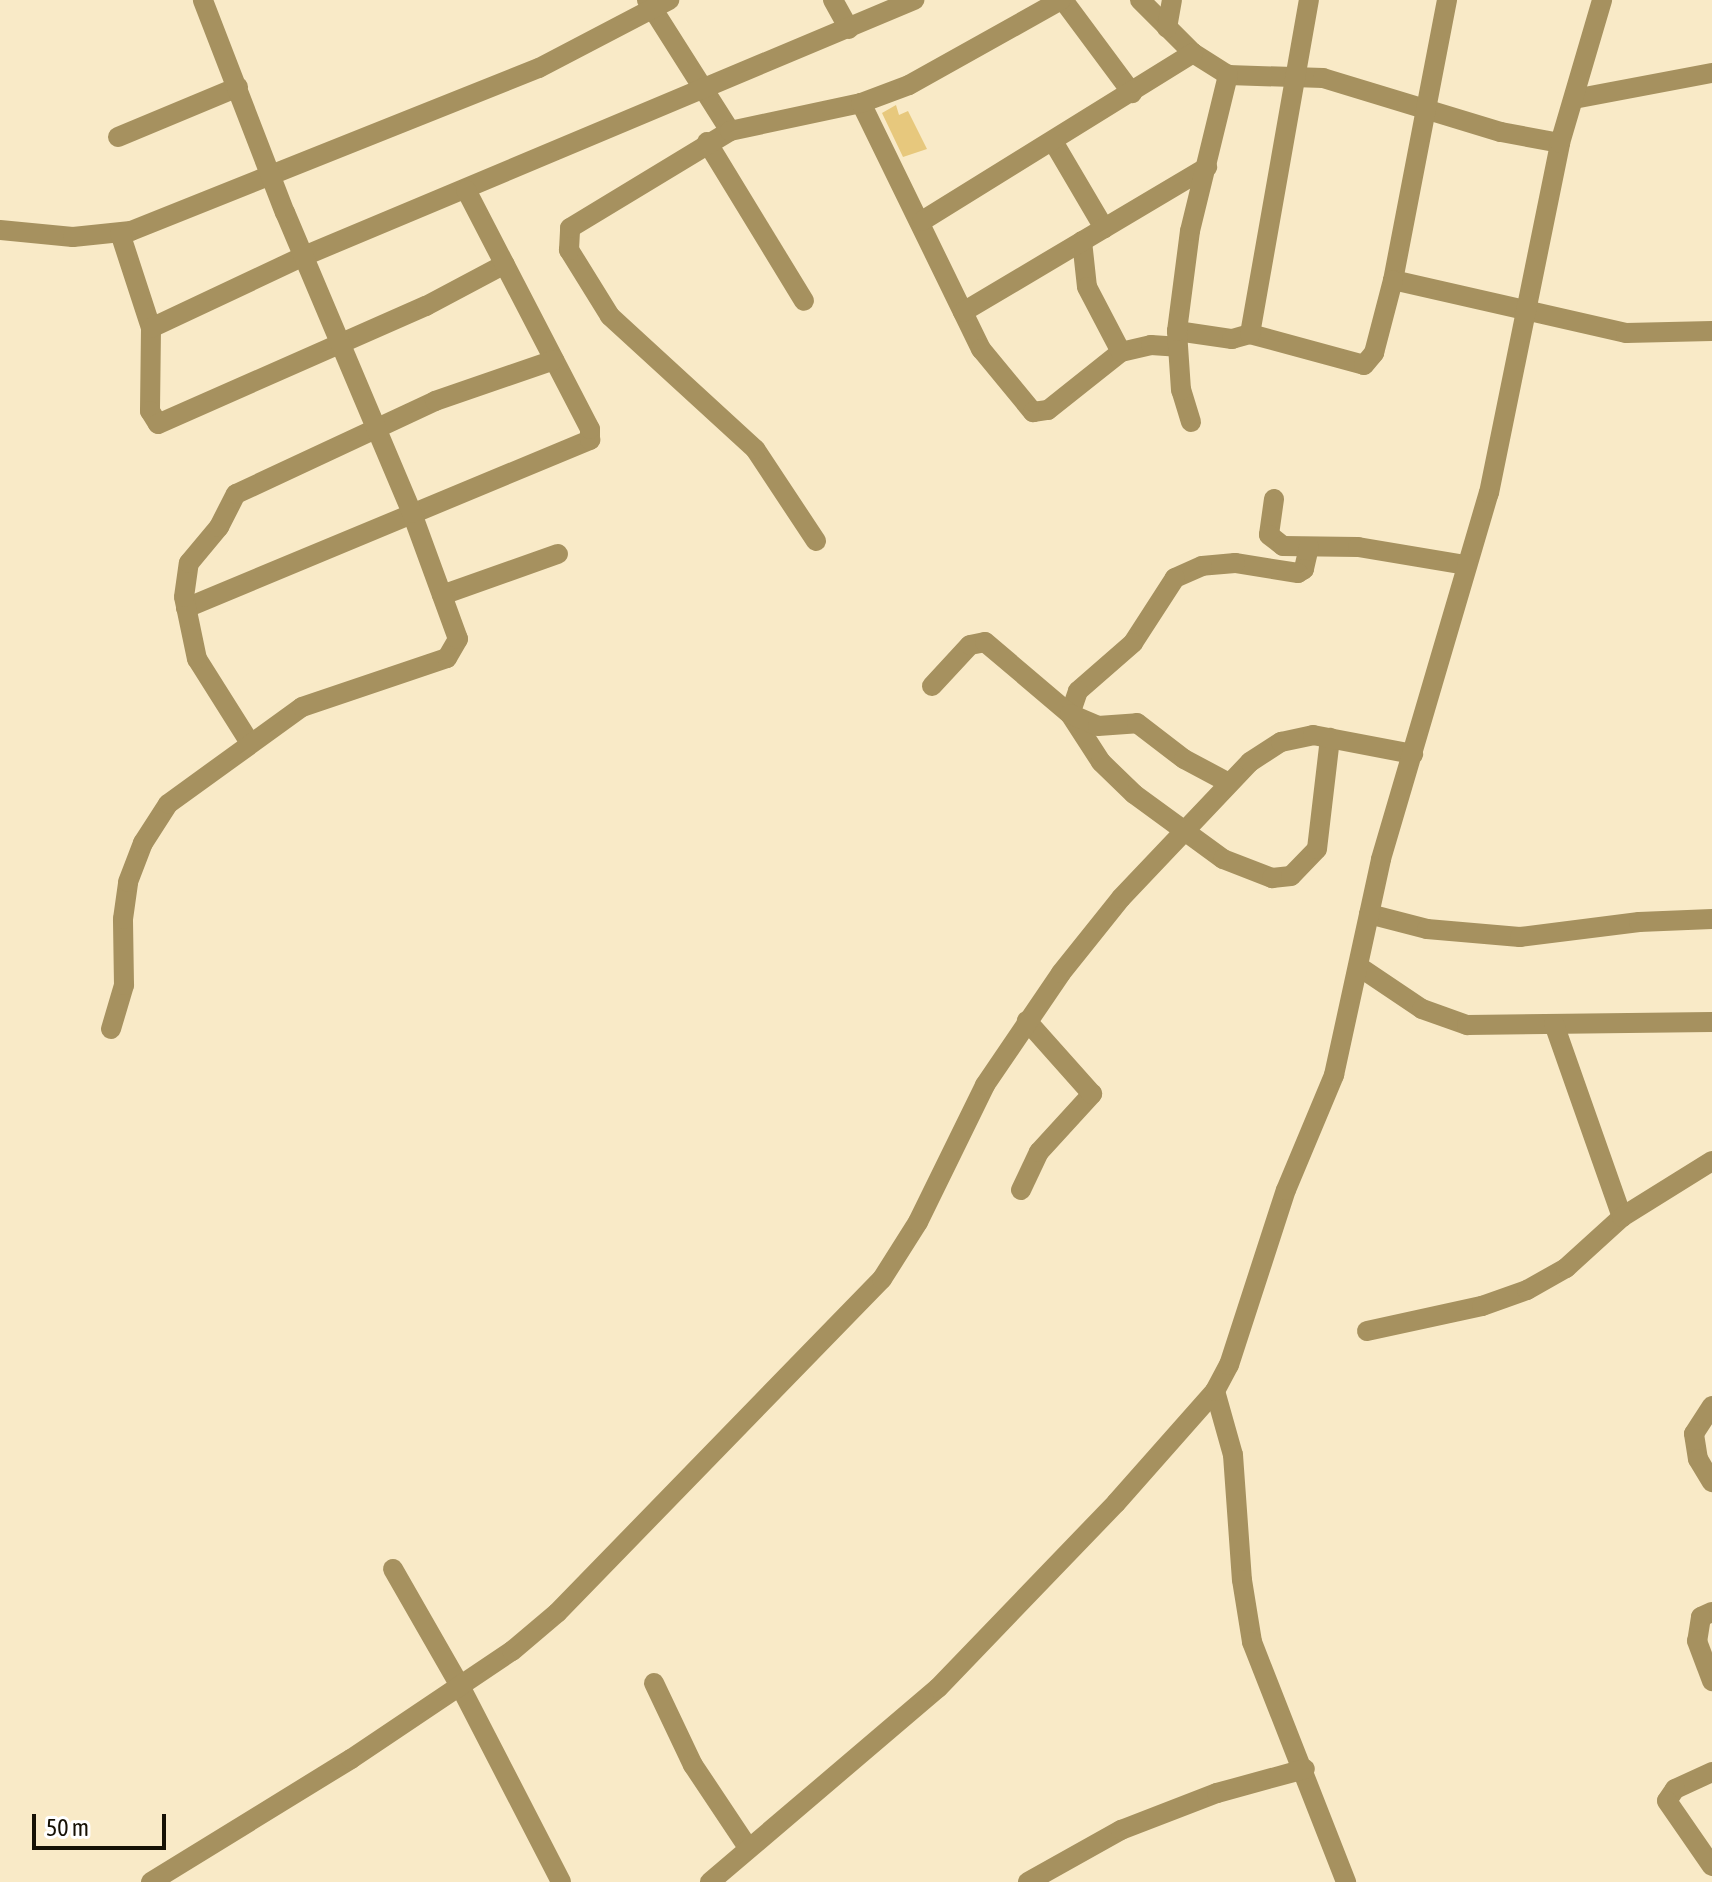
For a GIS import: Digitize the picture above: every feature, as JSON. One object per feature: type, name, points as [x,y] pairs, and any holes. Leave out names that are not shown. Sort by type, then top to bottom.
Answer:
[{"type":"street","points":[[111,1029],[124,985],[123,919],[128,882],[143,843],[168,804],[302,707],[447,658],[458,639],[412,513],[339,343],[203,0]]},
{"type":"street","points":[[833,0],[849,29]]},
{"type":"street","points":[[151,328],[304,256],[466,190],[700,87],[914,0]]},
{"type":"street","points":[[816,541],[755,449],[632,340],[569,250],[570,228],[579,219],[730,131],[861,103],[963,58],[1062,0],[1132,93]]},
{"type":"street","points":[[1140,0],[1193,53],[1228,75],[1295,74],[1501,132],[1560,143]]},
{"type":"street","points":[[1167,28],[1172,0]]},
{"type":"street","points":[[1250,334],[1309,0]]},
{"type":"street","points":[[861,103],[992,366],[1038,414],[1121,352],[1177,339],[1232,339],[1250,334],[1364,365],[1374,353],[1393,280],[1447,0]]},
{"type":"street","points":[[710,1882],[747,1846],[886,1737],[938,1688],[1071,1553],[1215,1391],[1242,1330],[1286,1190],[1334,1075],[1361,968],[1369,914],[1489,493],[1560,143],[1601,3],[1623,0]]},
{"type":"street","points":[[0,230],[73,237],[120,233],[539,68],[656,2],[700,87],[730,131]]},
{"type":"street","points":[[922,221],[1054,143],[1193,53]]},
{"type":"street","points":[[1574,99],[1712,73]]},
{"type":"street","points":[[1191,422],[1177,339],[1190,231],[1228,75]]},
{"type":"street","points":[[118,137],[238,87]]},
{"type":"street","points":[[707,142],[804,301]]},
{"type":"street","points":[[1054,143],[1104,228]]},
{"type":"street","points":[[963,312],[1207,167]]},
{"type":"street","points":[[186,608],[590,440],[590,429],[466,190]]},
{"type":"street","points":[[120,233],[151,328],[150,411],[158,424],[426,306],[505,264]]},
{"type":"street","points":[[1082,241],[1087,287],[1121,352]]},
{"type":"street","points":[[1393,280],[1626,333],[1712,331]]},
{"type":"street","points":[[250,743],[197,659],[183,577],[236,494],[273,472],[475,385],[554,360]]},
{"type":"street","points":[[1274,499],[1269,528],[1274,542],[1309,547],[1358,547],[1466,565]]},
{"type":"street","points":[[1070,714],[1078,691],[1133,643],[1175,578],[1202,566],[1235,563],[1298,573],[1304,569],[1309,547]]},
{"type":"street","points":[[442,595],[558,554]]},
{"type":"street","points":[[932,686],[970,645],[985,642],[1070,714],[1101,762],[1182,832],[1251,872],[1291,876],[1317,849],[1330,738]]},
{"type":"street","points":[[1070,714],[1098,726],[1137,723],[1184,759],[1229,783]]},
{"type":"street","points":[[151,1882],[460,1686],[557,1613],[882,1279],[918,1222],[985,1085],[1027,1021],[1121,898],[1229,783],[1281,742],[1330,738],[1413,754]]},
{"type":"street","points":[[1369,914],[1427,929],[1520,937],[1639,922],[1712,919]]},
{"type":"street","points":[[1361,968],[1422,1009],[1467,1025],[1712,1022]]},
{"type":"street","points":[[1021,1190],[1039,1152],[1092,1094],[1027,1021]]},
{"type":"street","points":[[1554,1024],[1622,1217]]},
{"type":"street","points":[[1367,1331],[1482,1306],[1527,1290],[1566,1268],[1622,1217],[1712,1161]]},
{"type":"street","points":[[1215,1391],[1233,1455],[1242,1580],[1252,1642],[1305,1769],[1346,1882]]},
{"type":"street","points":[[1712,1406],[1694,1434],[1698,1459],[1712,1482]]},
{"type":"street","points":[[393,1569],[460,1686],[561,1882]]},
{"type":"street","points":[[1712,1612],[1701,1617],[1697,1641],[1712,1681]]},
{"type":"street","points":[[654,1683],[693,1765],[747,1846]]},
{"type":"street","points":[[1028,1882],[1121,1830],[1217,1793],[1305,1769]]},
{"type":"street","points":[[1712,1772],[1675,1789],[1667,1801],[1712,1866]]},
{"type":"building","points":[[896,105],[899,115],[908,111],[927,149],[903,157],[882,113]]}]
